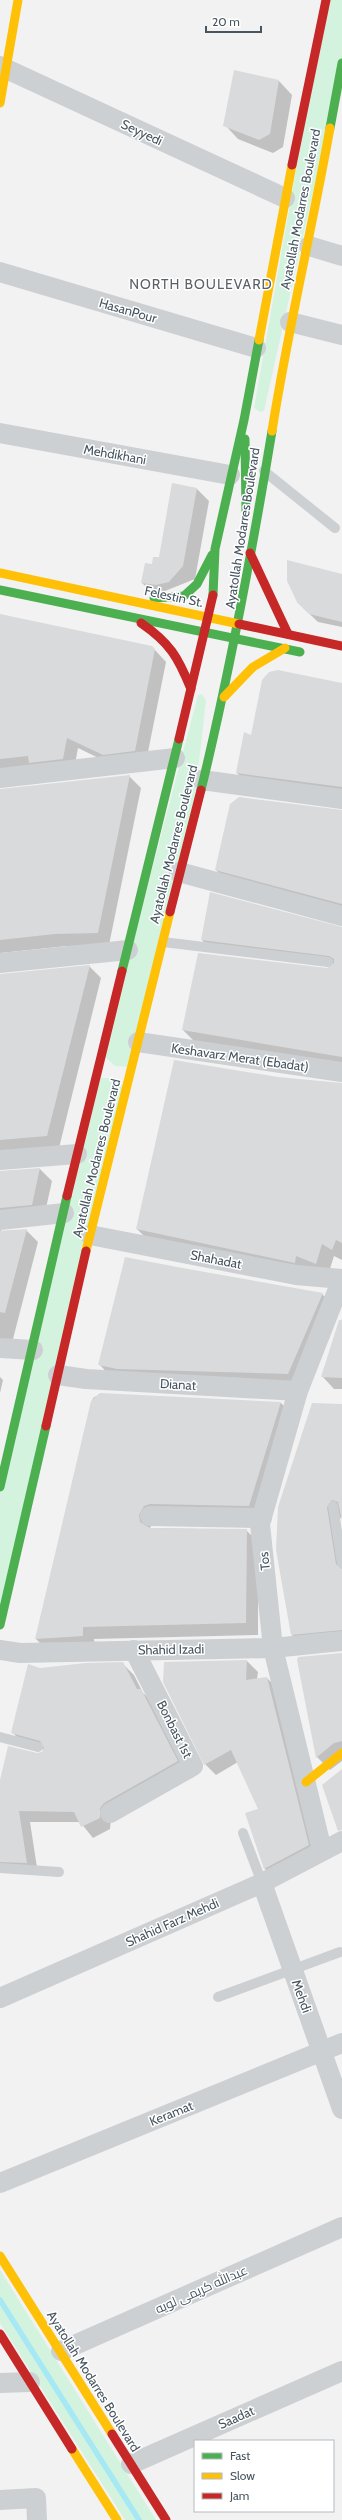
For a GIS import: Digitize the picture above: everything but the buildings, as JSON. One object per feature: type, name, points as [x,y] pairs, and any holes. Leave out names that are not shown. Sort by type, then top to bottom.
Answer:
[{"type":"main road","points":[[0,102],[3,68],[18,0]]},
{"type":"main road","name":"Ayatollah Modarres Boulevard","points":[[0,1487],[33,1350],[77,1154],[101,1077],[102,1055],[191,689],[206,643],[205,633],[213,599],[215,549],[230,475],[244,420],[285,198],[326,0]]},
{"type":"main road","name":"Ayatollah Modarres Boulevard","points":[[0,1625],[90,1235],[163,942],[193,814],[224,697],[239,623],[289,327],[309,246],[342,63]]},
{"type":"main road","points":[[258,339],[253,405],[261,410],[268,408],[289,327]]},
{"type":"main road","points":[[244,420],[247,459],[246,518]]},
{"type":"main road","points":[[132,600],[184,596],[196,584],[215,549]]},
{"type":"main road","points":[[250,553],[288,634]]},
{"type":"main road","name":"Felestin St.","points":[[0,573],[209,616],[229,617],[239,623],[342,646]]},
{"type":"main road","points":[[0,590],[236,640],[313,654]]},
{"type":"main road","points":[[209,616],[220,636],[223,647],[212,695]]},
{"type":"main road","points":[[131,617],[164,639],[176,652],[191,689]]},
{"type":"main road","points":[[229,617],[236,640]]},
{"type":"main road","points":[[224,697],[253,667],[285,648]]},
{"type":"main road","points":[[193,814],[201,749],[209,711]]},
{"type":"main road","points":[[102,1055],[115,1065],[132,1067]]},
{"type":"main road","points":[[117,1080],[127,1089]]},
{"type":"main road","points":[[0,1596],[4,1608]]},
{"type":"main road","points":[[306,1782],[342,1753]]},
{"type":"main road","name":"Ayatollah Modarres Boulevard","points":[[0,2256],[166,2520]]},
{"type":"main road","points":[[0,2334],[117,2520]]},
{"type":"street","name":"Seyyedi","points":[[3,68],[285,198]]},
{"type":"street","points":[[309,246],[342,256]]},
{"type":"street","name":"HasanPour","points":[[0,272],[258,339]]},
{"type":"street","points":[[289,327],[342,335]]},
{"type":"street","name":"Mehdikhani","points":[[0,433],[230,475]]},
{"type":"street","points":[[0,778],[175,758]]},
{"type":"street","points":[[202,780],[342,799]]},
{"type":"street","points":[[179,872],[342,916]]},
{"type":"street","points":[[0,963],[128,950]]},
{"type":"street","name":"Keshavarz Merat (Ebadat)","points":[[138,1042],[342,1072]]},
{"type":"street","points":[[0,1160],[77,1154]]},
{"type":"street","points":[[0,1220],[64,1213]]},
{"type":"street","name":"Shahadat","points":[[90,1235],[296,1274],[342,1279]]},
{"type":"street","name":"Tos","points":[[322,1850],[273,1648],[260,1524],[298,1391],[342,1279]]},
{"type":"street","points":[[0,1348],[33,1350]]},
{"type":"street","name":"Dianat","points":[[58,1374],[86,1379],[298,1391]]},
{"type":"street","points":[[150,1516],[262,1518]]},
{"type":"street","name":"Shahid Izadi","points":[[0,1650],[20,1653],[273,1648],[342,1641]]},
{"type":"street","name":"Bonbast 1st","points":[[110,1813],[193,1766],[134,1650]]},
{"type":"street","name":"Shahid Farz Mehdi","points":[[0,1998],[262,1883],[322,1850],[342,1841]]},
{"type":"street","name":"Mehdi","points":[[262,1883],[342,2109]]},
{"type":"street","name":"Keramat","points":[[0,2183],[342,2043]]},
{"type":"street","name":"عبدالله کریمی لویه","points":[[61,2351],[342,2227]]},
{"type":"street","name":"Saadat","points":[[131,2464],[342,2371]]},
{"type":"street","points":[[0,2383],[30,2382]]},
{"type":"street","points":[[0,2500],[36,2498],[37,2520]]},
{"type":"lane","points":[[264,471],[335,528]]},
{"type":"lane","points":[[163,942],[328,962]]},
{"type":"lane","points":[[333,1506],[342,1563]]},
{"type":"lane","points":[[0,1737],[38,1747]]},
{"type":"lane","points":[[243,1833],[262,1883]]},
{"type":"lane","points":[[0,1868],[59,1872]]},
{"type":"lane","points":[[218,1997],[293,1971],[340,1952]]},
{"type":"green space","points":[[326,0],[342,0],[342,63],[264,411],[261,412],[254,408]]},
{"type":"green space","points":[[202,694],[206,701],[193,814],[132,1067],[115,1066],[103,1055],[198,695]]},
{"type":"green space","points":[[97,1078],[113,1078],[127,1089],[0,1625],[0,1487]]},
{"type":"green space","points":[[0,2270],[156,2520],[125,2520],[0,2323]]},
{"type":"waterway","points":[[0,2300],[139,2520]]},
{"type":"traffic: fast","points":[[330,128],[342,63]]},
{"type":"traffic: fast","points":[[213,595],[215,549],[244,420],[259,340]]},
{"type":"traffic: fast","points":[[201,790],[222,701],[240,611],[272,431]]},
{"type":"traffic: fast","points":[[245,439],[246,511]]},
{"type":"traffic: fast","points":[[154,598],[184,596],[197,584],[212,555]]},
{"type":"traffic: fast","points":[[0,590],[300,652]]},
{"type":"traffic: fast","points":[[122,971],[179,739]]},
{"type":"traffic: fast","points":[[0,1487],[67,1196]]},
{"type":"traffic: fast","points":[[0,1625],[46,1426]]},
{"type":"traffic: slow","points":[[0,103],[18,0]]},
{"type":"traffic: slow","points":[[272,431],[285,355],[330,128]]},
{"type":"traffic: slow","points":[[259,340],[292,165]]},
{"type":"traffic: slow","points":[[0,573],[239,624]]},
{"type":"traffic: slow","points":[[224,697],[253,667],[285,648]]},
{"type":"traffic: slow","points":[[86,1251],[170,912]]},
{"type":"traffic: slow","points":[[306,1782],[342,1753]]},
{"type":"traffic: slow","points":[[0,2256],[112,2434]]},
{"type":"traffic: slow","points":[[72,2449],[117,2520]]},
{"type":"traffic: jam","points":[[292,165],[326,0]]},
{"type":"traffic: jam","points":[[250,553],[288,634]]},
{"type":"traffic: jam","points":[[179,739],[213,595]]},
{"type":"traffic: jam","points":[[141,623],[166,644],[177,659],[191,689]]},
{"type":"traffic: jam","points":[[239,624],[342,646]]},
{"type":"traffic: jam","points":[[170,912],[201,790]]},
{"type":"traffic: jam","points":[[67,1196],[122,971]]},
{"type":"traffic: jam","points":[[46,1426],[86,1251]]},
{"type":"traffic: jam","points":[[0,2334],[72,2449]]},
{"type":"traffic: jam","points":[[112,2434],[166,2520]]},
{"type":"district","name":"NORTH BOULEVARD","points":[[201,284]]}]
